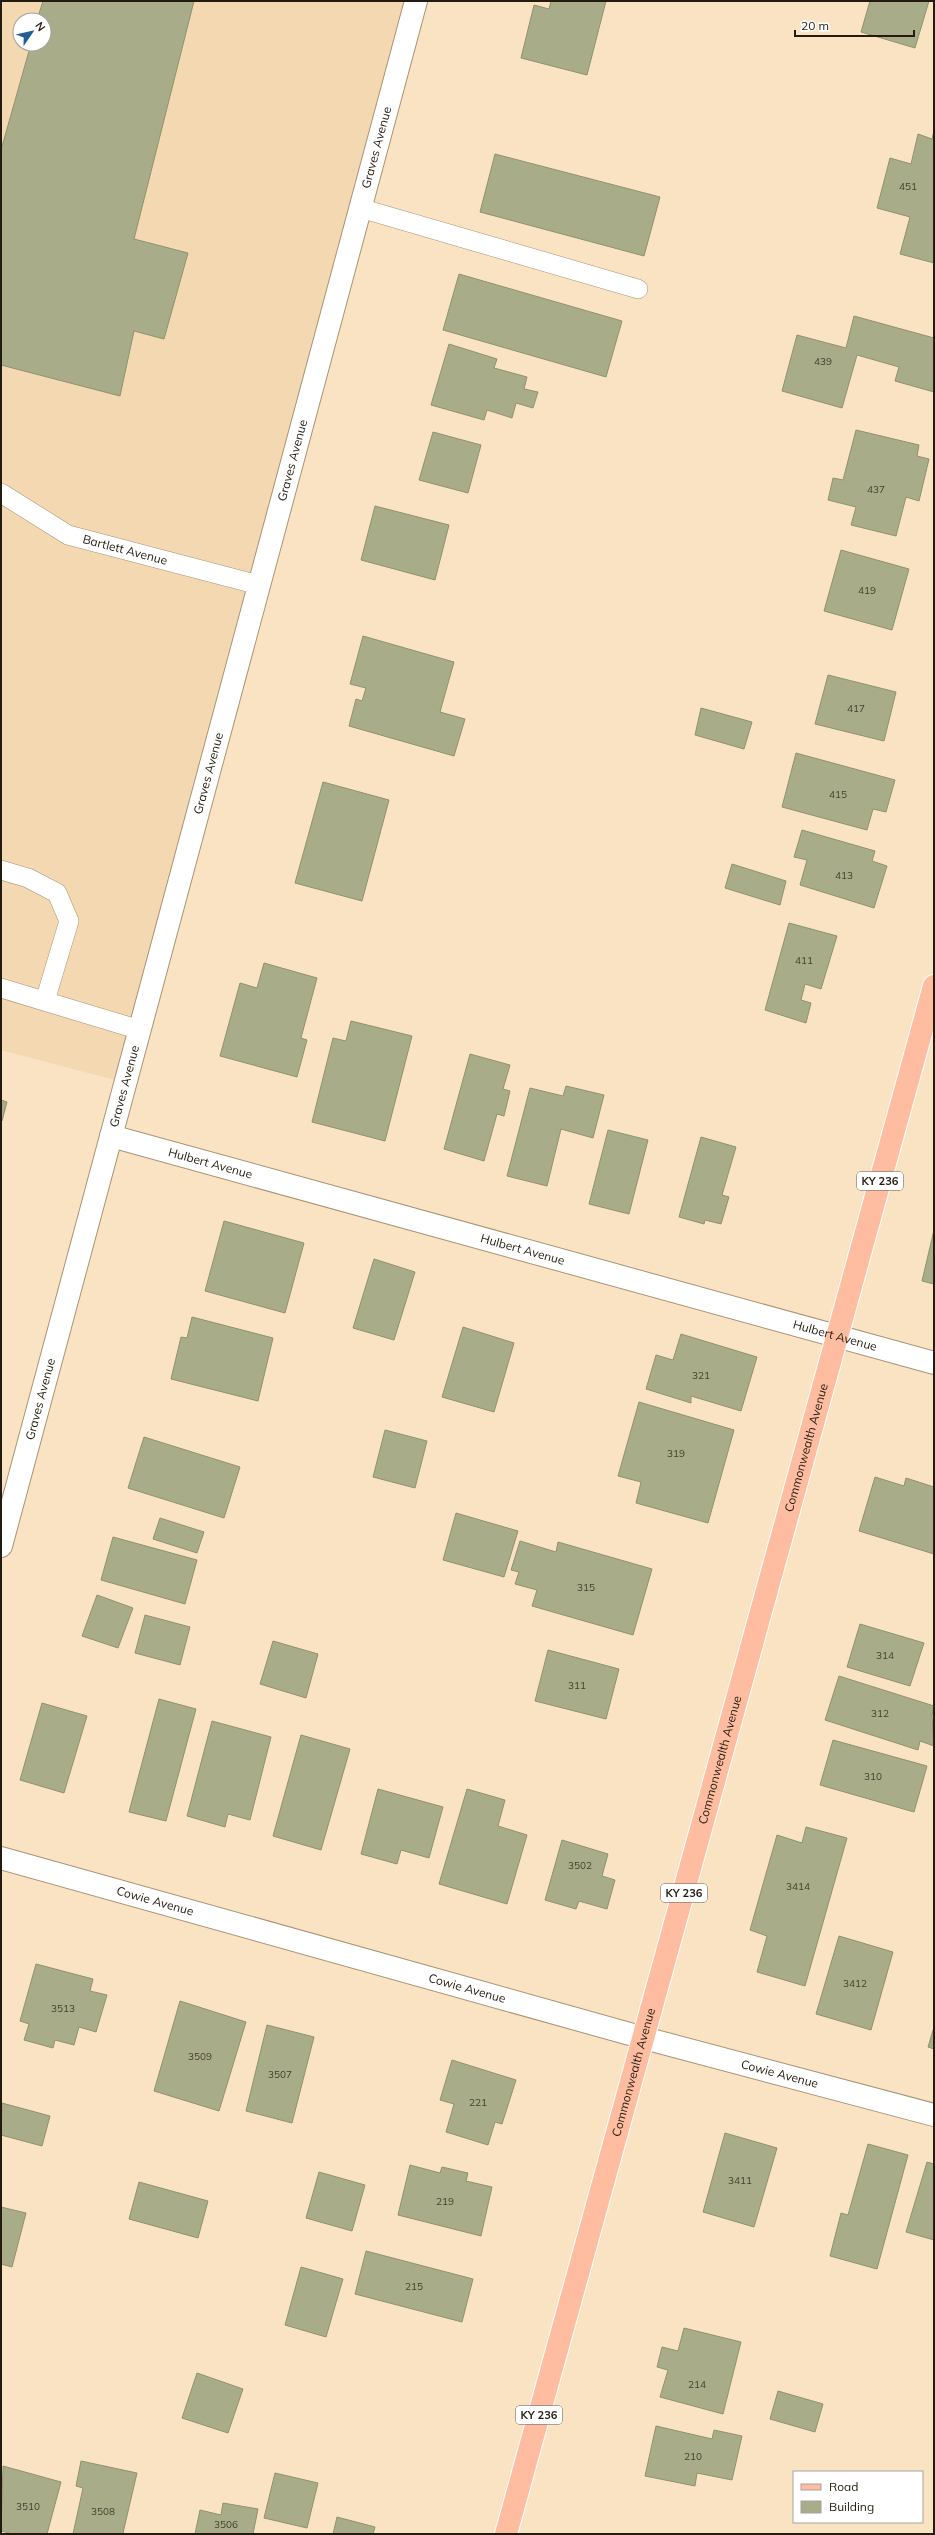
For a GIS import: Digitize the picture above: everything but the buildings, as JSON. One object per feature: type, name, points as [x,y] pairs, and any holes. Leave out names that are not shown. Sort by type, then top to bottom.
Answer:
[{"type":"main road","name":"Commonwealth Avenue","points":[[506,2534],[934,986]]},
{"type":"street","name":"Graves Avenue","points":[[1,1546],[416,1]]},
{"type":"street","name":"Hulbert Avenue","points":[[111,1136],[934,1363]]},
{"type":"street","name":"Cowie Avenue","points":[[1,1858],[644,2038],[934,2115]]},
{"type":"lane","points":[[360,208],[638,289]]},
{"type":"lane","name":"Bartlett Avenue","points":[[1,493],[68,535],[259,585]]},
{"type":"lane","points":[[1,870],[28,878],[57,893],[69,921],[45,1001]]},
{"type":"lane","points":[[1,988],[140,1030]]},
{"type":"shaded area","points":[[1,1],[416,1],[126,1083],[1,1050]]}]
